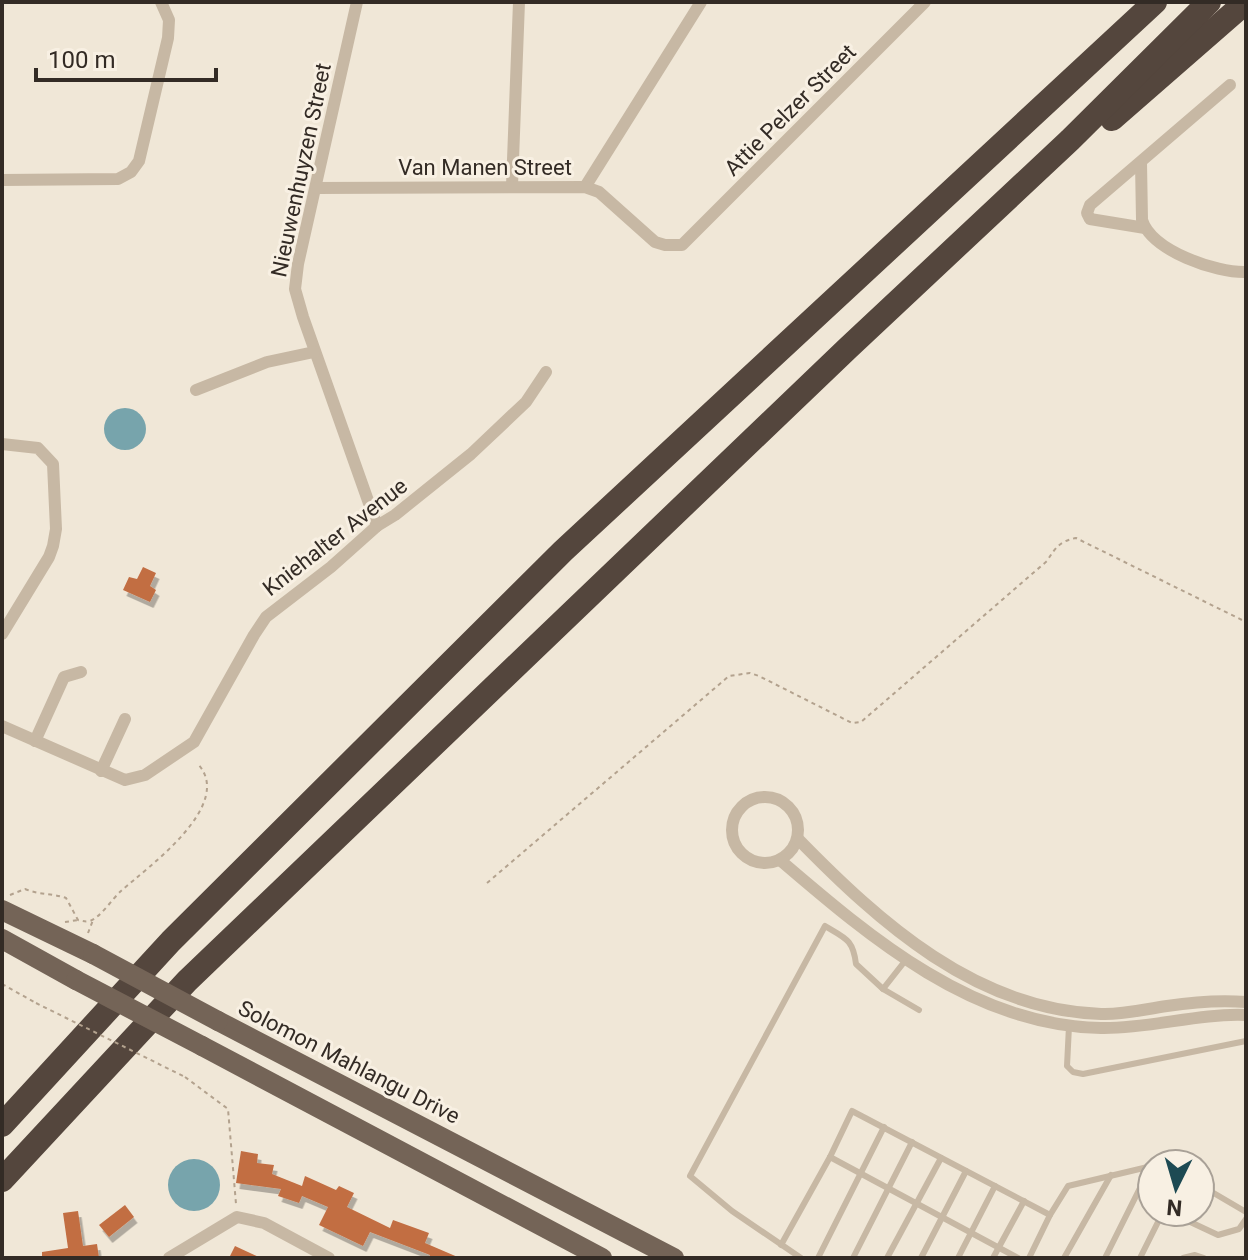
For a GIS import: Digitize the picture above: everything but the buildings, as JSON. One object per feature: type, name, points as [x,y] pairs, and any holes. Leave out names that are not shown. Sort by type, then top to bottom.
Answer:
[{"type":"highway","points":[[1016,132],[1131,2]]},
{"type":"highway","points":[[2,1125],[171,941],[563,551],[1155,2]]},
{"type":"highway","points":[[2,1180],[187,981],[848,348],[1070,140],[1209,2]]},
{"type":"highway","points":[[848,348],[1246,2]]},
{"type":"main road","name":"Solomon Mahlangu Drive","points":[[2,910],[93,954],[674,1258]]},
{"type":"main road","points":[[2,939],[602,1258]]},
{"type":"street","points":[[2,180],[118,179],[131,172],[139,161],[168,38],[169,20],[161,2]]},
{"type":"street","name":"Nieuwenhuyzen Street","points":[[357,2],[295,278],[298,303],[314,352],[377,526]]},
{"type":"street","points":[[512,186],[519,2]]},
{"type":"street","points":[[585,187],[701,2]]},
{"type":"street","name":"Attie Pelzer Street","points":[[682,245],[925,2]]},
{"type":"street","points":[[1230,85],[1090,205],[1087,213],[1090,219],[1145,228],[1184,257],[1228,272],[1246,272]]},
{"type":"street","points":[[1141,163],[1142,220],[1145,228]]},
{"type":"street","name":"Van Manen Street","points":[[316,188],[585,187],[599,192],[655,242],[682,245]]},
{"type":"street","points":[[196,390],[267,362],[314,352]]},
{"type":"street","name":"Kniehalter Avenue","points":[[2,726],[125,780],[154,769],[194,742],[266,617],[471,454],[526,402],[546,372]]},
{"type":"street","points":[[2,444],[38,448],[47,454],[53,464],[56,529],[49,557],[2,634]]},
{"type":"street","points":[[35,741],[64,677],[81,672]]},
{"type":"street","points":[[101,771],[125,719]]},
{"type":"street","points":[[763,797],[784,802],[797,819],[798,839],[780,860],[761,863],[737,848],[732,826],[742,806],[763,797]]},
{"type":"street","points":[[798,839],[847,889],[920,949],[960,972],[1043,1007],[1103,1014],[1198,1002],[1246,1002]]},
{"type":"street","points":[[780,860],[854,923],[905,961],[998,1008],[1069,1026],[1104,1028],[1222,1014],[1246,1015]]},
{"type":"street","points":[[169,1258],[237,1217],[264,1223],[329,1258]]},
{"type":"street","points":[[190,1245],[195,1258]]},
{"type":"lane","points":[[801,1258],[732,1211],[690,1176],[825,926],[847,939],[854,948],[856,964],[883,989],[919,1010]]},
{"type":"lane","points":[[883,989],[905,961]]},
{"type":"lane","points":[[1069,1026],[1067,1066],[1073,1072],[1083,1074],[1246,1041]]},
{"type":"lane","points":[[781,1245],[852,1111],[1050,1215]]},
{"type":"lane","points":[[818,1258],[884,1127]]},
{"type":"lane","points":[[853,1258],[912,1142]]},
{"type":"lane","points":[[830,1157],[1018,1258]]},
{"type":"lane","points":[[887,1258],[941,1158]]},
{"type":"lane","points":[[1029,1258],[1068,1186],[1136,1169]]},
{"type":"lane","points":[[921,1258],[966,1171]]},
{"type":"lane","points":[[1064,1258],[1111,1175]]},
{"type":"lane","points":[[958,1258],[995,1186]]},
{"type":"lane","points":[[1216,1194],[1246,1212]]},
{"type":"lane","points":[[1105,1258],[1136,1196]]},
{"type":"lane","points":[[993,1258],[1024,1201]]},
{"type":"lane","points":[[1202,1228],[1218,1235],[1239,1229],[1246,1219]]},
{"type":"lane","points":[[1140,1258],[1157,1228]]},
{"type":"lane","points":[[1183,1258],[1195,1255],[1204,1258]]},
{"type":"path","points":[[487,883],[729,676],[750,673],[759,676],[852,723],[861,722],[1047,561],[1055,547],[1066,540],[1076,538],[1246,622]]},
{"type":"path","points":[[3,900],[25,889],[40,895],[55,894],[66,898],[78,920],[87,922],[94,919],[115,896],[184,835],[205,801],[203,774],[198,764]]},
{"type":"path","points":[[2,984],[185,1077],[228,1109],[237,1217]]},
{"type":"water","points":[[125,408],[140,414],[146,429],[140,444],[125,450],[110,444],[104,429],[110,414]]},
{"type":"water","points":[[194,1159],[212,1167],[220,1185],[212,1203],[194,1211],[176,1203],[168,1185],[176,1167]]}]
